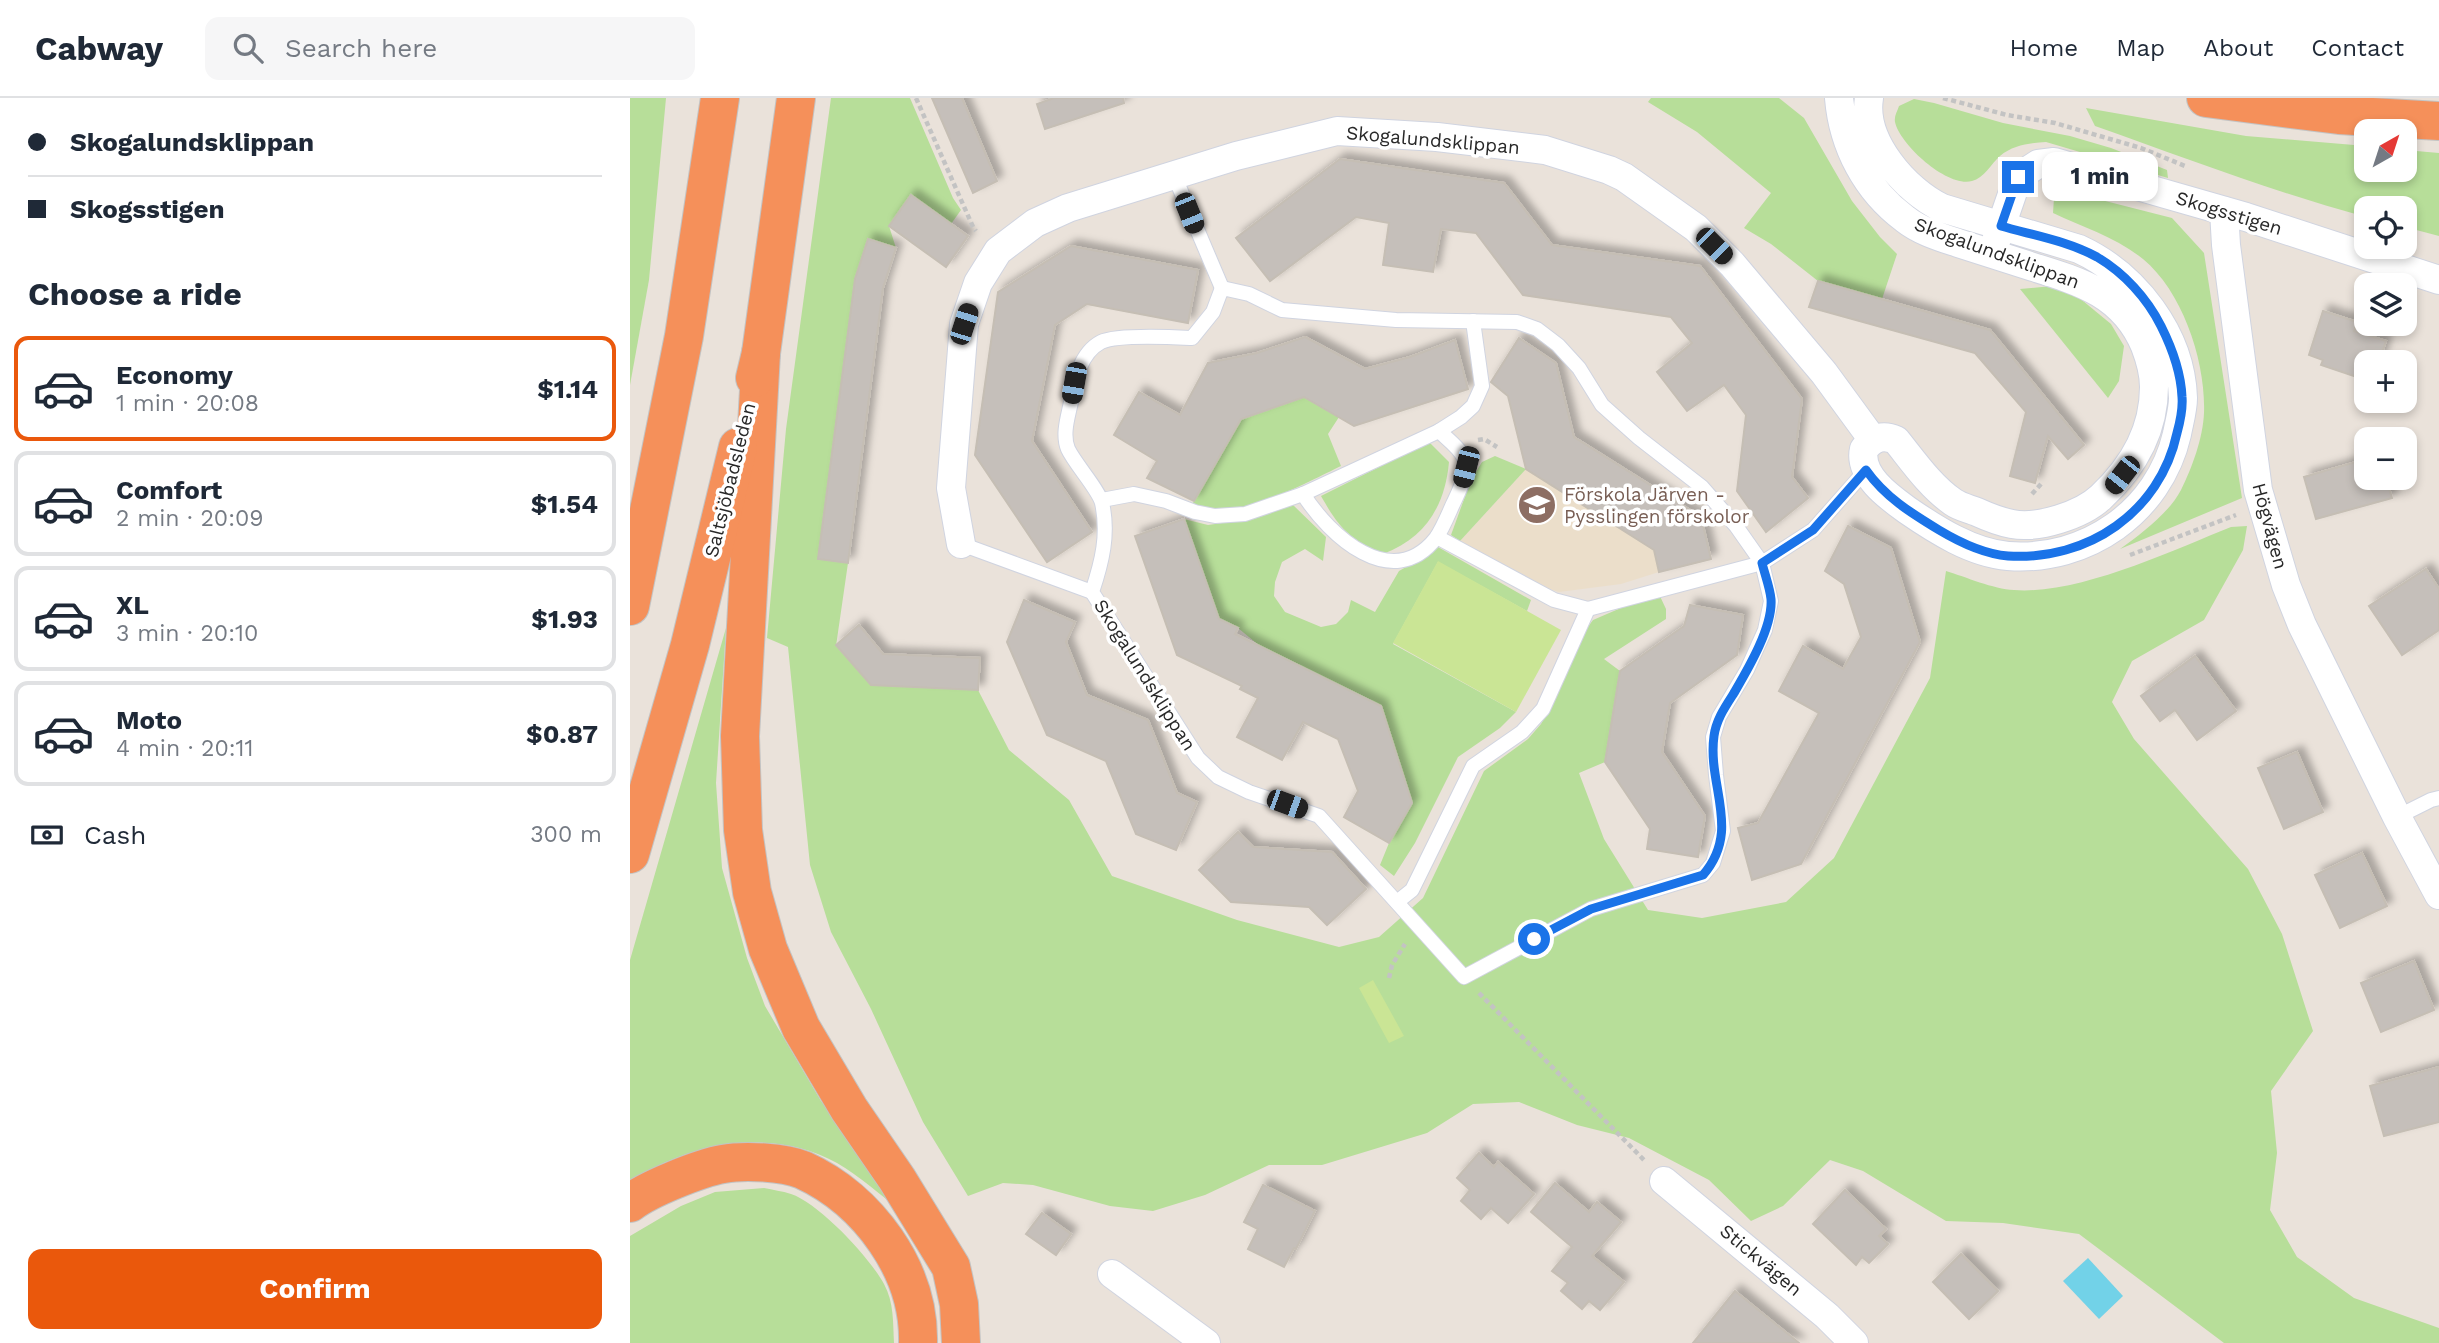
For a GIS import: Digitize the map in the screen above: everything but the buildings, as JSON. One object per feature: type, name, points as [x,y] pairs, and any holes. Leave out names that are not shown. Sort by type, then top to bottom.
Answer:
[{"type":"highway","points":[[630,606],[684,337],[720,98]]},
{"type":"highway","name":"Saltsjöbadsleden","points":[[630,854],[690,645],[761,353],[796,98]]},
{"type":"highway","points":[[2206,98],[2339,115],[2439,121]]},
{"type":"highway","points":[[761,353],[740,736],[743,830],[752,892],[768,949],[801,1028],[849,1109],[897,1179],[951,1268],[959,1304],[961,1343]]},
{"type":"highway","points":[[630,1203],[685,1176],[723,1164],[761,1162],[801,1169],[840,1192],[869,1218],[894,1250],[910,1290],[918,1343]]},
{"type":"street","name":"Skogalundsklippan","points":[[961,544],[951,488],[964,324],[978,282],[998,251],[1035,223],[1068,208],[1236,156],[1337,131],[1437,137],[1545,150],[1624,177],[1696,228],[1732,264],[1824,373],[1873,440],[1882,436],[1896,440],[1928,479],[1954,502],[2014,524],[2045,523],[2076,514],[2105,494],[2131,463],[2152,421],[2154,380],[2140,335],[2119,307],[2077,281],[1935,235],[1906,220],[1883,199],[1863,173],[1847,143],[1839,98]]},
{"type":"street","name":"Skogalundsklippan","points":[[1866,470],[1886,494],[1920,519],[1975,548],[2006,556],[2060,552],[2099,537],[2120,523],[2139,505],[2163,474],[2172,457],[2183,399],[2174,356],[2152,309],[2115,269],[2079,249],[1942,208],[1924,199],[1906,185],[1878,143],[1868,106],[1869,98]]},
{"type":"street","name":"Skogsstigen","points":[[1992,254],[2018,177],[2038,164],[2054,162],[2224,211],[2439,280]]},
{"type":"street","name":"Högvägen","points":[[2224,211],[2226,245],[2258,490],[2286,585],[2302,625],[2439,895]]},
{"type":"street","points":[[1866,470],[1864,449],[1873,440]]},
{"type":"street","name":"Stickvägen","points":[[1664,1181],[1817,1307],[1854,1343]]},
{"type":"street","points":[[1112,1274],[1206,1343]]},
{"type":"lane","points":[[1174,176],[1222,288],[1249,294],[1282,310],[1396,320],[1517,323],[1537,328],[1558,345],[1579,368],[1602,405],[1639,438],[1703,487],[1762,563],[1771,601],[1765,629],[1747,670],[1719,717],[1713,737],[1723,831],[1713,863],[1703,875],[1591,909],[1464,977]]},
{"type":"lane","name":"Skogalundsklippan","points":[[1093,592],[1105,538],[1101,500],[1069,450],[1065,437],[1074,383],[1081,365],[1089,352],[1102,341],[1192,338],[1213,312],[1222,288]]},
{"type":"lane","points":[[1101,500],[1134,494],[1216,516],[1245,514],[1303,494],[1438,430],[1461,417],[1473,406],[1482,386],[1473,321]]},
{"type":"lane","points":[[1303,494],[1315,512],[1341,539],[1361,552],[1378,559],[1393,561],[1408,558],[1424,550],[1437,537],[1460,489],[1466,467],[1463,455],[1438,430]]},
{"type":"lane","points":[[1437,537],[1554,600],[1588,609],[1762,563],[1813,530],[1866,470]]},
{"type":"lane","name":"Skogalundsklippan","points":[[961,544],[1093,592],[1198,758],[1218,776],[1249,792],[1319,816],[1464,977]]},
{"type":"lane","points":[[1397,902],[1412,890],[1473,766],[1522,732],[1543,709],[1588,609]]},
{"type":"lane","points":[[2398,817],[2439,798]]},
{"type":"path","points":[[916,98],[973,227],[998,251]]},
{"type":"path","points":[[1943,98],[2007,116],[2055,123],[2141,148],[2189,167]]},
{"type":"path","points":[[2122,556],[2136,554],[2237,514]]},
{"type":"path","points":[[1389,978],[1392,965],[1403,947],[1422,930]]},
{"type":"path","points":[[1464,977],[1664,1181]]},
{"type":"shaded area","name":"Förskola Järven - Pysslingen förskolor","points":[[1526,469],[1654,550],[1659,572],[1621,584],[1559,592],[1536,585],[1460,541]]},
{"type":"green space","points":[[630,98],[666,98],[649,280],[630,385]]},
{"type":"green space","points":[[831,98],[910,98],[953,198],[961,210],[951,224],[889,226],[896,248],[868,239],[855,279],[818,559],[848,563],[836,646],[871,685],[978,690],[1009,750],[1069,800],[1112,876],[1237,920],[1339,947],[1379,937],[1423,898],[1484,771],[1528,739],[1541,724],[1560,689],[1581,636],[1593,620],[1658,592],[1666,609],[1666,619],[1604,659],[1620,671],[1605,762],[1579,773],[1604,839],[1648,910],[1702,918],[1786,902],[1834,858],[1930,678],[1946,571],[2014,590],[2066,586],[2153,559],[2231,527],[2247,526],[2243,550],[2204,620],[2132,661],[2112,702],[2134,739],[2248,869],[2282,934],[2313,1031],[2271,1091],[2277,1153],[2270,1210],[2297,1257],[2354,1298],[2439,1328],[2439,1343],[2224,1343],[2079,1234],[2003,1223],[1946,1221],[1863,1171],[1830,1160],[1783,1206],[1751,1221],[1709,1180],[1629,1138],[1577,1125],[1519,1102],[1473,1104],[1427,1133],[1322,1165],[1269,1165],[1205,1195],[1153,1211],[1110,1206],[1033,1185],[1003,1183],[968,1196],[923,1122],[871,1009],[831,932],[810,865],[788,647],[767,638],[786,429]]},
{"type":"green space","points":[[1651,98],[1779,98],[1804,118],[1852,201],[1897,254],[1882,299],[1818,281],[1771,244],[1744,228],[1771,193],[1697,132],[1648,102]]},
{"type":"green space","points":[[1914,99],[2111,148],[2167,170],[2168,178],[2046,142],[2010,149],[1984,174],[1972,181],[1951,178],[1926,163],[1899,131],[1895,116],[1899,106]]},
{"type":"green space","points":[[2086,108],[2246,136],[2354,145],[2354,182],[2417,182],[2417,151],[2439,153],[2439,236],[2417,230],[2417,196],[2354,196],[2354,214],[2297,197],[2095,126]]},
{"type":"green space","points":[[2066,191],[2172,218],[2204,253],[2242,498],[2120,549],[2162,515],[2176,499],[2185,481],[2202,432],[2204,393],[2201,372],[2189,329],[2170,290],[2143,259],[2122,245],[2053,213],[2054,198]]},
{"type":"green space","points":[[2052,286],[2077,296],[2111,324],[2124,346],[2119,381],[2108,398],[2020,289]]},
{"type":"green space","points":[[1304,397],[1339,417],[1328,434],[1341,466],[1276,497],[1239,509],[1208,510],[1193,503],[1241,419]]},
{"type":"green space","points":[[1429,442],[1449,462],[1438,506],[1422,529],[1411,539],[1383,554],[1346,531],[1321,496]]},
{"type":"green space","points":[[1495,456],[1526,469],[1460,541],[1451,535],[1471,480],[1482,462]]},
{"type":"green space","points":[[1292,504],[1326,537],[1323,561],[1305,549],[1282,562],[1275,582],[1274,596],[1285,612],[1321,627],[1336,624],[1348,612],[1351,600],[1375,612],[1399,571],[1438,547],[1531,600],[1527,611],[1438,562],[1393,644],[1516,712],[1500,728],[1458,757],[1415,843],[1394,876],[1380,865],[1412,803],[1381,706],[1261,647],[1238,628],[1219,619],[1184,519],[1208,525],[1237,521]]},
{"type":"green space","points":[[1438,561],[1561,630],[1516,712],[1393,643]]},
{"type":"green space","points":[[726,628],[716,783],[722,868],[747,958],[765,1006],[821,1101],[902,1211],[837,1163],[817,1153],[774,1143],[730,1144],[687,1154],[652,1169],[630,1185],[630,960]]},
{"type":"green space","points":[[1373,980],[1404,1036],[1389,1043],[1359,988]]},
{"type":"green space","points":[[764,1188],[791,1194],[815,1208],[868,1260],[890,1298],[894,1343],[630,1343],[630,1236],[681,1206],[715,1192]]},
{"type":"water","points":[[2088,1258],[2123,1296],[2099,1319],[2063,1281]]},
{"type":"place","name":"Förskola Järven - Pysslingen förskolor","points":[[1537,505]]},
{"type":"route","points":[[1534,939],[1591,909],[1703,875],[1713,863],[1723,831],[1713,737],[1719,717],[1747,670],[1765,629],[1771,601],[1762,563],[1813,530],[1866,470],[1886,494],[1920,519],[1975,548],[2006,556],[2060,552],[2091,541],[2120,523],[2139,505],[2163,474],[2172,457],[2183,399],[2174,356],[2164,332],[2152,309],[2135,289],[2115,269],[2097,257],[2001,226],[2018,177]]}]
